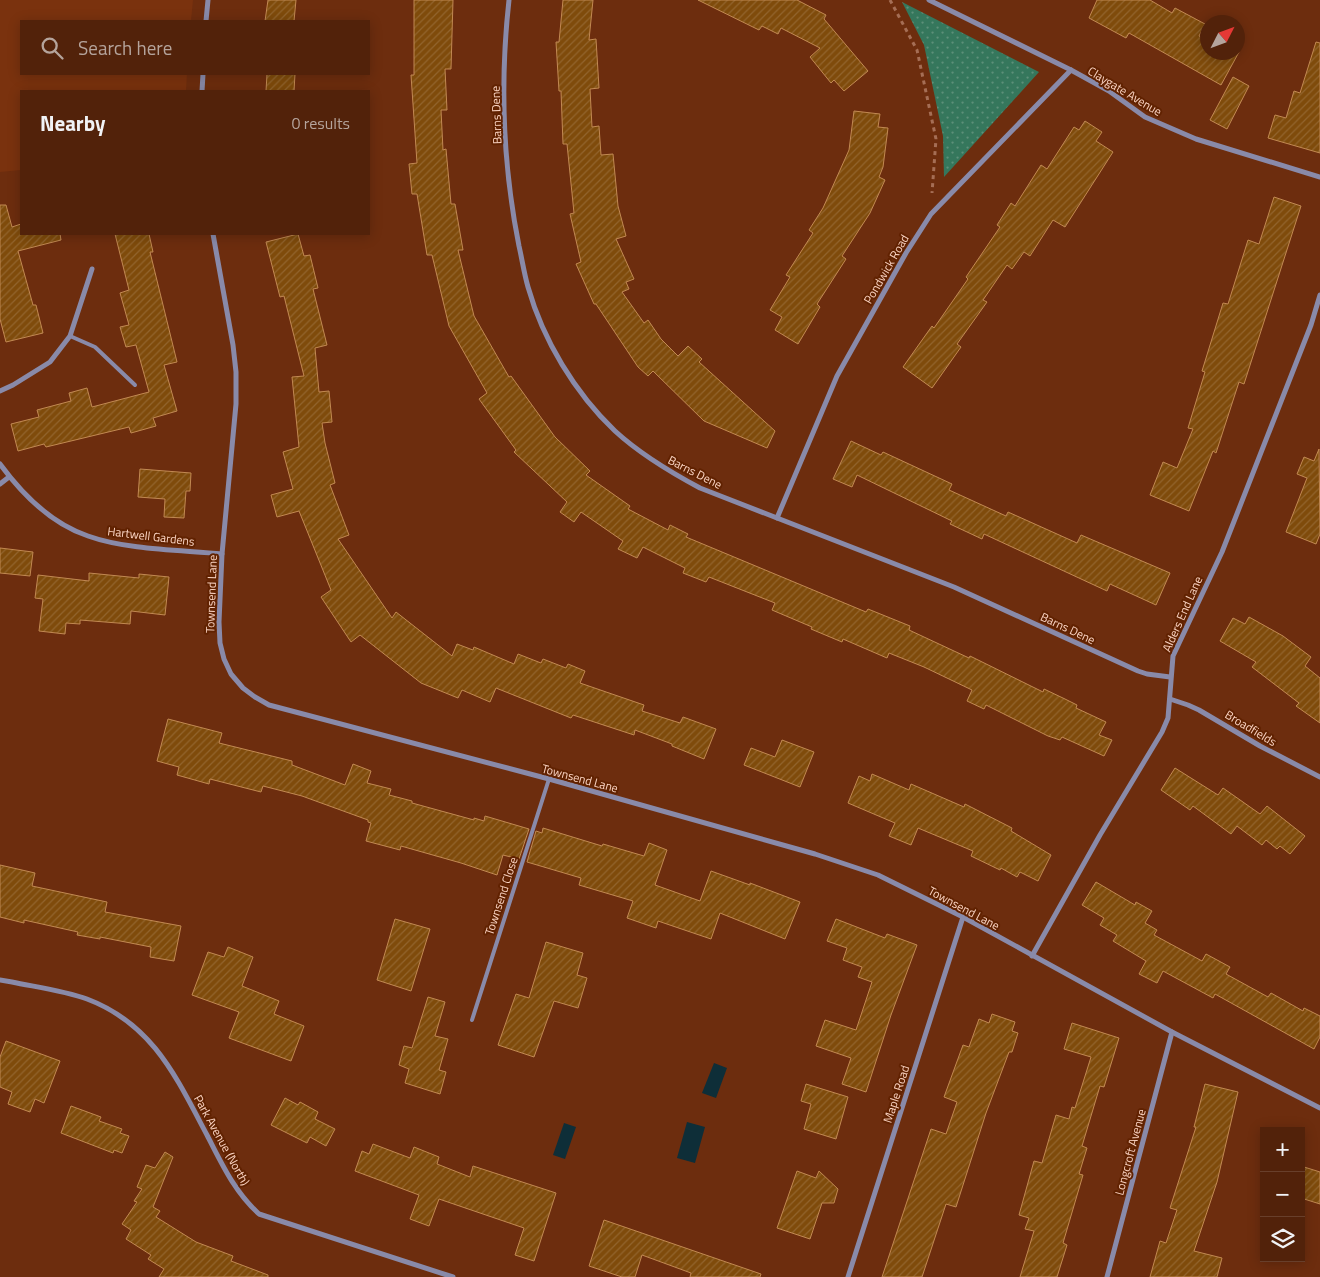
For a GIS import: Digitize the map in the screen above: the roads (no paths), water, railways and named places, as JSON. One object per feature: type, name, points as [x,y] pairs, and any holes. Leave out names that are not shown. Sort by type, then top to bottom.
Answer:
[{"type":"street","points":[[206,20],[208,0]]},
{"type":"street","name":"Barns Dene","points":[[509,0],[504,97],[508,170],[527,286],[539,318],[560,362],[585,398],[616,431],[664,469],[700,488],[954,587],[1138,671],[1170,677]]},
{"type":"street","name":"Claygate Avenue","points":[[929,0],[1071,70],[1109,91],[1145,117],[1196,139],[1320,177]]},
{"type":"street","name":"Pondwick Road","points":[[777,518],[837,376],[930,214],[1071,70]]},
{"type":"street","points":[[202,90],[203,75]]},
{"type":"street","name":"Townsend Lane","points":[[213,235],[236,372],[236,404],[222,554],[220,643],[224,659],[231,674],[243,688],[269,705],[549,779],[815,854],[878,875],[963,918],[1172,1032],[1320,1108]]},
{"type":"street","points":[[0,391],[50,362],[70,336],[92,269]]},
{"type":"street","name":"Alders End Lane","points":[[1032,956],[1100,835],[1162,732],[1168,718],[1173,656],[1222,552],[1311,325],[1320,295]]},
{"type":"street","name":"Hartwell Gardens","points":[[0,464],[30,500],[57,521],[87,536],[119,544],[222,554]]},
{"type":"street","points":[[0,484],[9,477]]},
{"type":"street","name":"Broadfields","points":[[1170,700],[1188,704],[1260,746],[1320,777]]},
{"type":"street","name":"Maple Road","points":[[848,1277],[963,918]]},
{"type":"street","name":"Park Avenue (North)","points":[[0,980],[86,999],[124,1018],[151,1042],[178,1081],[233,1184],[245,1201],[259,1214],[453,1277]]},
{"type":"street","name":"Longcroft Avenue","points":[[1107,1277],[1172,1032]]},
{"type":"lane","points":[[70,336],[95,347],[135,385]]},
{"type":"lane","name":"Townsend Close","points":[[472,1020],[549,779]]},
{"type":"water","points":[[714,1063],[727,1068],[716,1098],[702,1093]]},
{"type":"water","points":[[687,1122],[705,1127],[695,1163],[677,1158]]},
{"type":"water","points":[[564,1123],[576,1127],[565,1159],[553,1155]]}]
